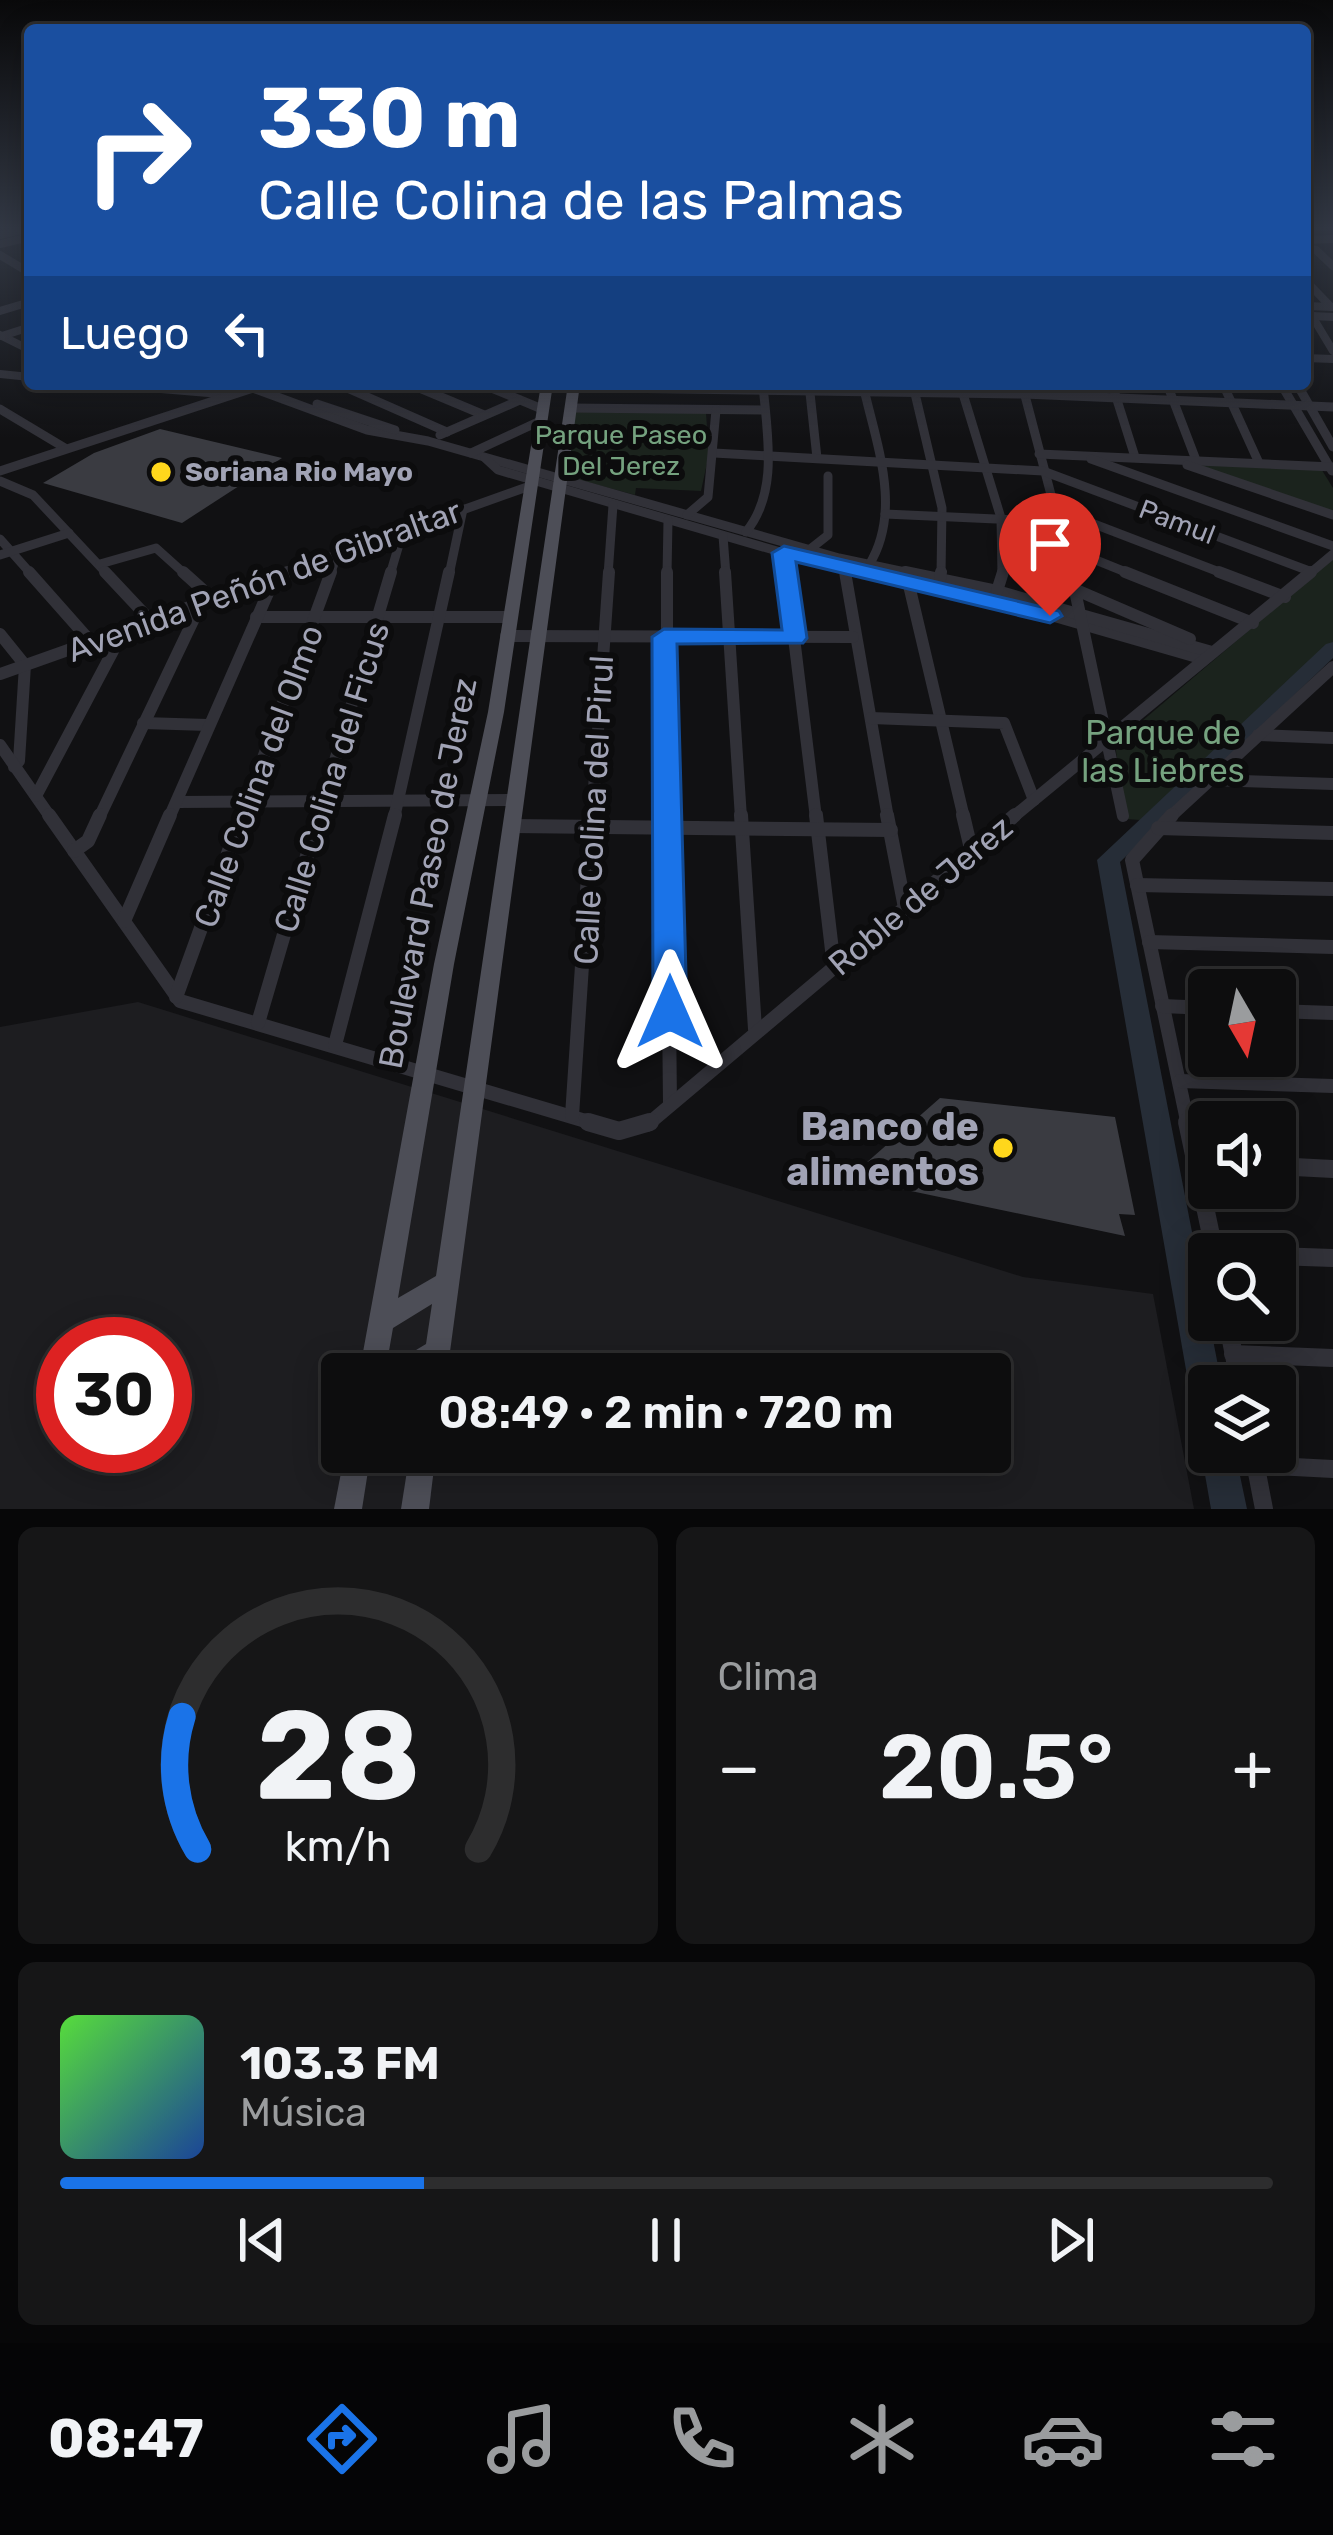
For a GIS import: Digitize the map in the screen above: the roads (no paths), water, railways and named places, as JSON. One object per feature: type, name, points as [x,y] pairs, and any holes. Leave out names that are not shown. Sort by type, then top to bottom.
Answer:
[{"type":"main road","name":"Boulevard Paseo de Jerez","points":[[376,1353],[479,800],[546,390]]},
{"type":"main road","name":"Boulevard Paseo de Jerez","points":[[437,1353],[572,390]]},
{"type":"main road","points":[[383,1320],[447,1282]]},
{"type":"main road","points":[[348,1509],[354,1473]]},
{"type":"main road","points":[[416,1509],[420,1473]]},
{"type":"street","points":[[0,301],[11,308]]},
{"type":"street","points":[[0,311],[24,304]]},
{"type":"street","points":[[1332,310],[1312,316],[1328,334],[1333,355]]},
{"type":"street","points":[[184,390],[272,396]]},
{"type":"street","points":[[3,466],[250,390]]},
{"type":"street","points":[[256,390],[367,430],[423,440],[520,400]]},
{"type":"street","points":[[282,390],[485,458],[498,470],[529,479],[687,515],[869,565],[997,591],[1079,620]]},
{"type":"street","points":[[352,390],[447,431]]},
{"type":"street","points":[[424,390],[484,415]]},
{"type":"street","points":[[471,453],[541,415],[496,390]]},
{"type":"street","points":[[746,532],[760,519],[767,456],[763,390]]},
{"type":"street","points":[[809,390],[818,458]]},
{"type":"street","points":[[864,390],[885,514],[883,547],[869,565]]},
{"type":"street","points":[[914,390],[940,516],[944,555],[940,579]]},
{"type":"street","points":[[963,390],[986,467],[1006,564],[997,591]]},
{"type":"street","points":[[1023,390],[1066,548],[1123,816]]},
{"type":"street","points":[[1033,390],[1333,407]]},
{"type":"street","points":[[1114,390],[1135,457]]},
{"type":"street","points":[[1169,390],[1196,460]]},
{"type":"street","points":[[1226,390],[1259,464]]},
{"type":"street","points":[[1284,390],[1332,469]]},
{"type":"street","points":[[1300,390],[1333,447]]},
{"type":"street","points":[[570,408],[764,410]]},
{"type":"street","points":[[0,409],[64,448]]},
{"type":"street","points":[[687,515],[709,497],[716,410]]},
{"type":"street","name":"Pamul","points":[[714,453],[1042,471],[1312,572]]},
{"type":"street","points":[[1039,454],[1332,469]]},
{"type":"street","points":[[1075,454],[1333,552]]},
{"type":"street","points":[[1129,472],[1151,458]]},
{"type":"street","points":[[1168,458],[1333,515]]},
{"type":"street","points":[[809,550],[828,535],[828,476]]},
{"type":"street","name":"Avenida Peñón de Gibraltar","points":[[0,674],[463,509],[529,479]]},
{"type":"street","points":[[0,481],[33,495],[151,621]]},
{"type":"street","points":[[559,484],[614,505],[784,553],[1207,654]]},
{"type":"street","name":"Calle Colina del Pirul","points":[[572,1116],[614,505]]},
{"type":"street","points":[[1055,508],[1285,597]]},
{"type":"street","points":[[335,1045],[399,800],[463,509]]},
{"type":"street","points":[[885,514],[1059,521]]},
{"type":"street","points":[[668,520],[664,637],[670,1104]]},
{"type":"street","name":"Calle Colina del Ficus","points":[[258,1023],[403,531]]},
{"type":"street","points":[[6,553],[69,533]]},
{"type":"street","points":[[723,536],[755,1030]]},
{"type":"street","points":[[0,539],[6,553],[91,641]]},
{"type":"street","points":[[74,851],[88,841],[207,601],[157,548],[100,565]]},
{"type":"street","points":[[1066,548],[1253,623]]},
{"type":"street","name":"Roble de Jerez","points":[[176,997],[189,1005],[632,1131],[1207,654],[1285,597],[1333,552]]},
{"type":"street","points":[[784,553],[834,967]]},
{"type":"street","name":"Calle Colina del Olmo","points":[[176,997],[337,555]]},
{"type":"street","points":[[845,568],[853,637],[905,908]]},
{"type":"street","points":[[124,921],[274,577]]},
{"type":"street","points":[[908,581],[972,853]]},
{"type":"street","points":[[1074,590],[1190,638],[1207,654]]},
{"type":"street","points":[[256,617],[440,616],[540,636],[853,637]]},
{"type":"street","points":[[0,634],[25,665],[19,761],[14,767]]},
{"type":"street","points":[[36,796],[112,651]]},
{"type":"street","points":[[1188,1109],[1162,1006],[1134,853],[1333,668]]},
{"type":"street","points":[[871,718],[1004,723],[1034,800]]},
{"type":"street","points":[[143,723],[208,725]]},
{"type":"street","points":[[1258,735],[1333,738]]},
{"type":"street","points":[[0,745],[176,997]]},
{"type":"street","points":[[1211,780],[1333,784]]},
{"type":"street","points":[[177,802],[516,800]]},
{"type":"street","points":[[512,826],[891,830]]},
{"type":"street","points":[[1158,828],[1333,832]]},
{"type":"street","points":[[1137,885],[1333,890]]},
{"type":"street","points":[[1150,942],[1333,947]]},
{"type":"street","points":[[1162,1006],[1188,1007]]},
{"type":"street","points":[[1296,1012],[1333,1013]]},
{"type":"street","points":[[1180,1081],[1333,1086]]},
{"type":"street","points":[[1296,1167],[1333,1168]]},
{"type":"street","points":[[1296,1257],[1333,1258]]},
{"type":"street","points":[[1231,1341],[1235,1365]]},
{"type":"street","points":[[1233,1354],[1333,1358]]},
{"type":"street","points":[[1296,1464],[1333,1469]]},
{"type":"street","points":[[1257,1473],[1264,1509]]},
{"type":"waterway","points":[[1202,1365],[1108,860],[1333,648]]},
{"type":"waterway","points":[[1222,1473],[1229,1509]]},
{"type":"place","name":"Soriana Rio Mayo","points":[[161,472]]},
{"type":"place","name":"Banco de alimentos","points":[[1003,1148]]},
{"type":"park label","name":"Parque Paseo Del Jerez","points":[[621,450]]},
{"type":"park label","name":"Parque de las Liebres","points":[[1163,751]]}]
